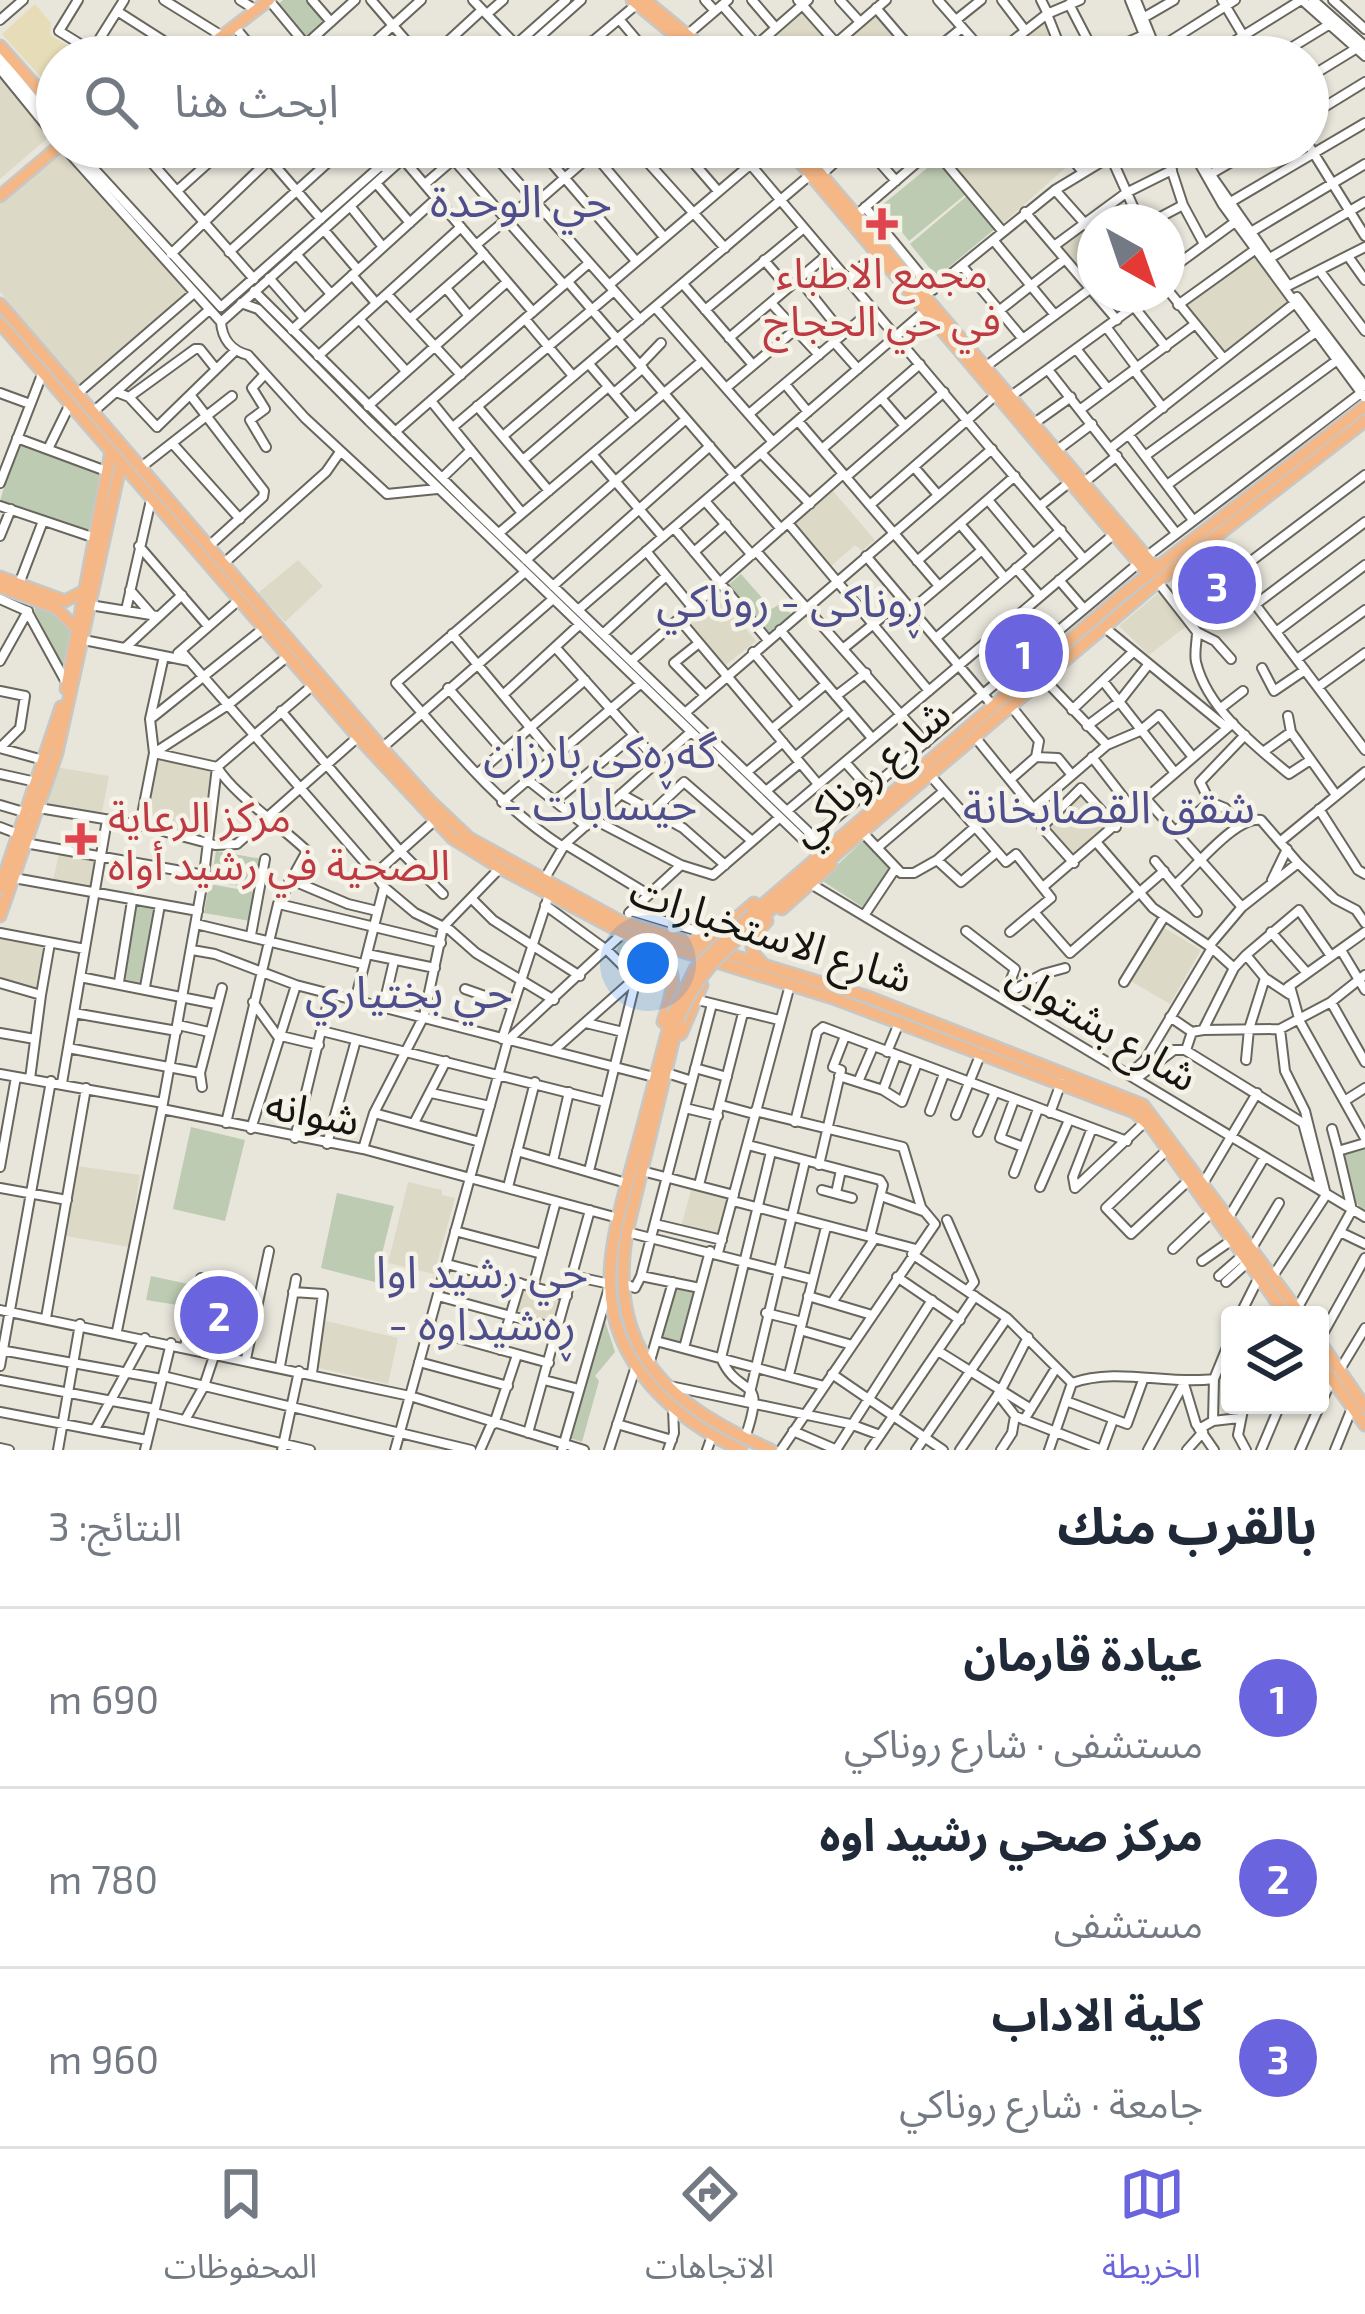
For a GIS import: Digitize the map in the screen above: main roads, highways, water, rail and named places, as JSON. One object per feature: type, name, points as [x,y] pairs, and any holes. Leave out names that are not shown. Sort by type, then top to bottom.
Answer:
[{"type":"main road","points":[[641,1],[682,36]]},
{"type":"main road","points":[[222,36],[274,2]]},
{"type":"main road","points":[[234,36],[274,2]]},
{"type":"main road","points":[[0,46],[36,86]]},
{"type":"main road","points":[[0,193],[36,162]]},
{"type":"main road","points":[[809,168],[861,211],[925,311],[1154,575]]},
{"type":"main road","points":[[812,168],[877,254],[928,293],[1056,451],[1114,534],[1142,560]]},
{"type":"main road","name":"شارع الاستخبارات","points":[[0,304],[50,375]]},
{"type":"main road","name":"شارع الاستخبارات","points":[[0,324],[93,413],[264,628],[434,822],[484,854],[545,878],[647,942],[899,1022],[933,1027],[981,1053],[1128,1109],[1146,1121],[1189,1180],[1205,1190],[1212,1212],[1285,1306]]},
{"type":"main road","name":"شارع روناكي","points":[[754,923],[860,820],[1011,706],[1104,627],[1154,575],[1209,543],[1363,391]]},
{"type":"main road","name":"شارع الاستخبارات","points":[[74,399],[152,498],[209,546],[430,802],[500,868],[547,900],[622,927],[771,966],[1147,1107],[1229,1216],[1248,1255]]},
{"type":"main road","name":"شارع روناكي","points":[[754,923],[929,774],[993,706],[1154,575],[1365,422]]},
{"type":"main road","points":[[33,810],[67,683],[111,451]]},
{"type":"main road","points":[[0,916],[7,877],[57,753],[122,463]]},
{"type":"main road","points":[[0,577],[58,604],[75,629]]},
{"type":"main road","points":[[0,587],[30,605],[71,601],[82,591]]},
{"type":"main road","points":[[767,1449],[737,1446],[712,1436],[673,1409],[642,1366],[615,1315],[618,1218],[647,1131],[675,1018],[705,970],[754,923],[811,884],[883,813]]},
{"type":"main road","points":[[673,938],[716,937],[814,845],[860,820]]},
{"type":"main road","points":[[730,925],[740,937],[754,923]]},
{"type":"main road","points":[[754,923],[753,953],[771,966]]},
{"type":"main road","points":[[647,942],[665,957],[676,985]]},
{"type":"main road","points":[[647,1131],[694,999],[714,969],[732,968]]},
{"type":"main road","points":[[694,999],[693,982],[684,979],[676,985],[650,1076],[642,1171],[631,1187],[617,1284],[642,1366],[737,1446]]},
{"type":"main road","points":[[1147,1107],[1158,1092]]},
{"type":"main road","points":[[1329,1361],[1335,1375]]},
{"type":"main road","points":[[1329,1370],[1361,1403],[1365,1425]]},
{"type":"place","name":"مجمع الاطباء في حي الحجاج","points":[[882,224]]},
{"type":"place","name":"كلية الاداب","points":[[1217,585]]},
{"type":"place","name":"عيادة قارمان","points":[[1024,653]]},
{"type":"place","name":"مركز الرعاية الصحية في رشيد أواه","points":[[81,839]]},
{"type":"place","name":"مركز صحي رشيد اوه","points":[[219,1315]]},
{"type":"district","name":"حي الوحدة","points":[[521,199]]},
{"type":"district","name":"ڕوناکی - روناكي","points":[[790,599]]},
{"type":"district","name":"گەڕەکی بارزان - حیسابات","points":[[600,776]]},
{"type":"district","name":"شقق القصابخانة","points":[[1109,805]]},
{"type":"district","name":"حي بختياري","points":[[409,990]]},
{"type":"district","name":"حي رشيد اوا - ڕەشیداوە","points":[[482,1296]]}]
